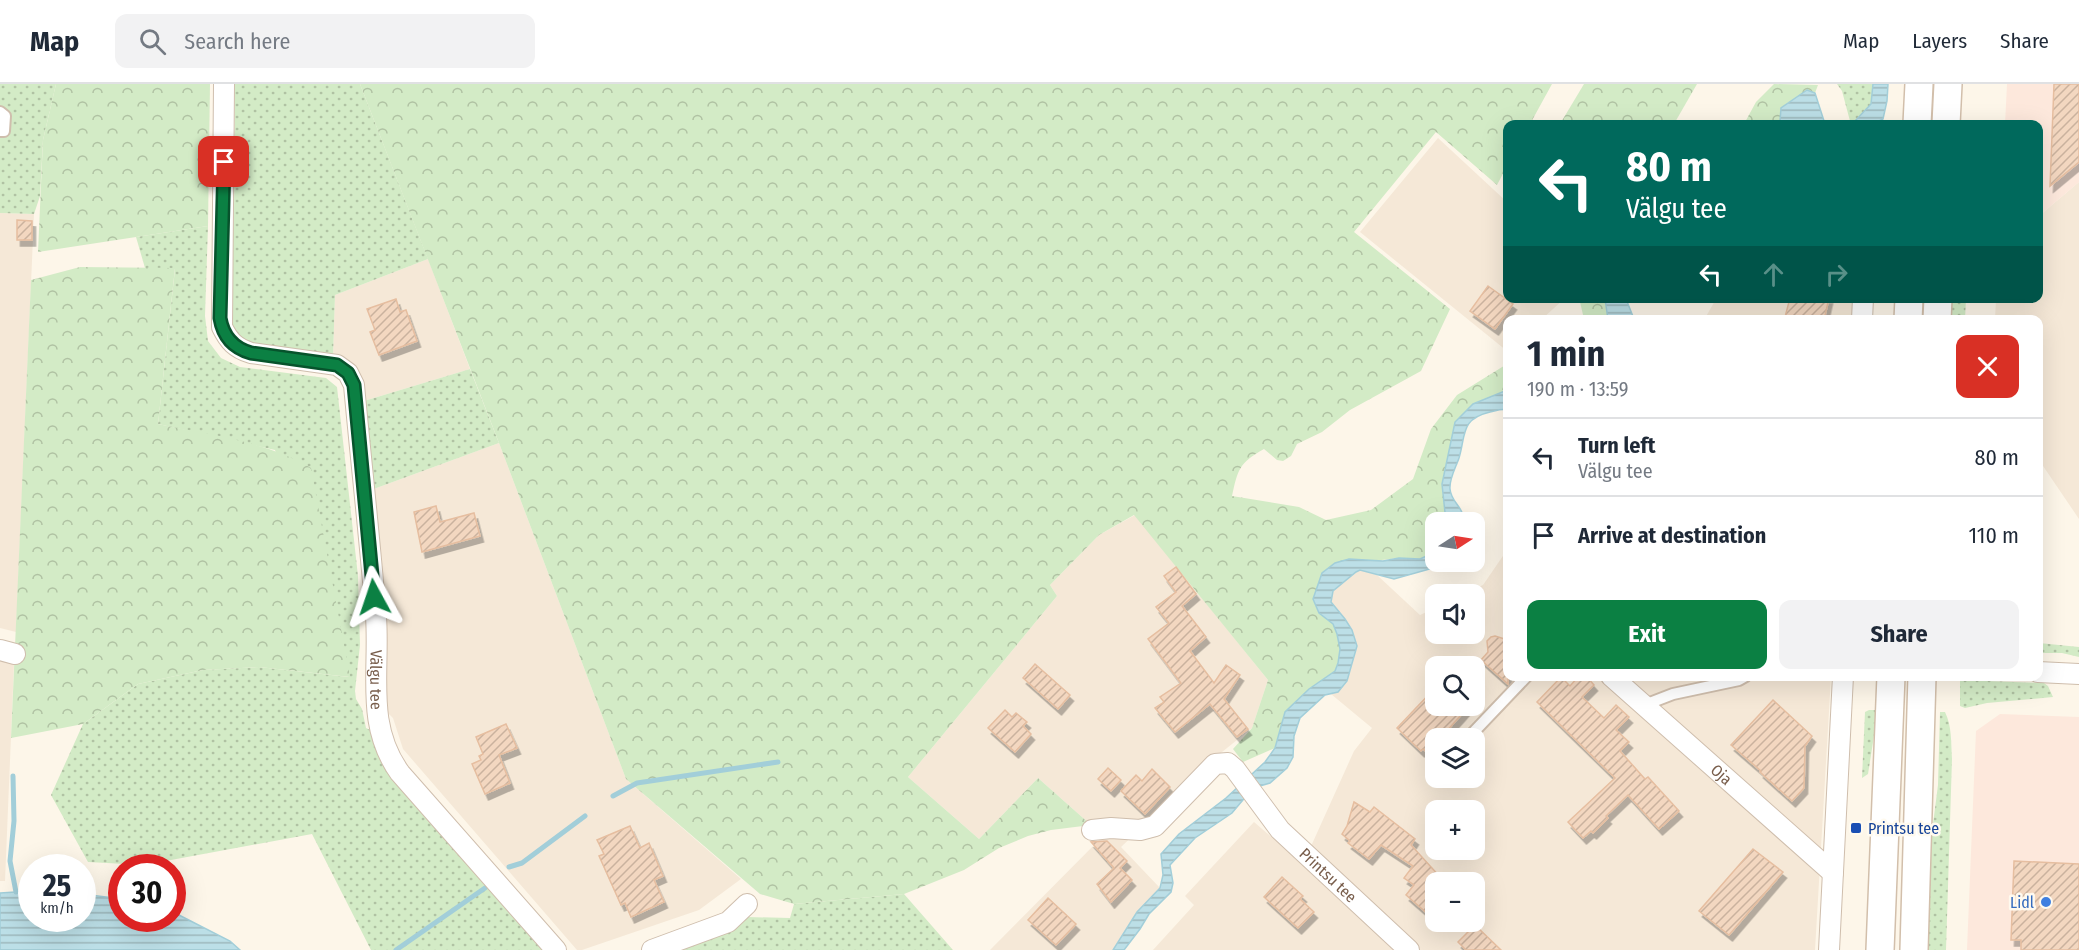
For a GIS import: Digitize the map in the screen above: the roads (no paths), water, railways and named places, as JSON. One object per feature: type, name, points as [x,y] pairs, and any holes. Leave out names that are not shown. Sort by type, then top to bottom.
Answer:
[{"type":"main road","points":[[1917,120],[1919,84]]},
{"type":"main road","points":[[1946,120],[1948,84]]},
{"type":"main road","points":[[1880,950],[1891,681]]},
{"type":"main road","points":[[1914,950],[1922,681]]},
{"type":"street","name":"Välgu tee","points":[[224,84],[222,327],[239,350],[337,365],[348,373],[354,385],[376,621],[375,685],[382,741],[389,757],[400,772],[556,950]]},
{"type":"street","points":[[2043,672],[2079,674]]},
{"type":"street","name":"Oja","points":[[1616,681],[1833,873]]},
{"type":"street","points":[[1828,950],[1843,681]]},
{"type":"street","name":"Printsu tee","points":[[1092,830],[1111,828],[1140,830],[1155,826],[1215,764],[1228,763],[1235,769],[1280,830],[1409,950]]},
{"type":"street","points":[[652,950],[728,922],[747,904]]},
{"type":"lane","points":[[0,112],[5,116],[4,131],[0,131]]},
{"type":"lane","points":[[1478,728],[1522,681]]},
{"type":"lane","points":[[1642,706],[1673,694],[1739,681]]},
{"type":"water","points":[[1873,84],[1888,84],[1883,119],[1856,120],[1871,104]]},
{"type":"water","points":[[1807,90],[1815,93],[1824,120],[1780,120],[1781,108]]},
{"type":"water","points":[[1606,303],[1628,303],[1632,315],[1607,315]]},
{"type":"water","points":[[1503,392],[1503,409],[1480,415],[1473,419],[1466,429],[1450,485],[1451,494],[1462,512],[1445,512],[1442,484],[1455,422],[1473,404]]},
{"type":"water","points":[[1425,557],[1425,570],[1394,579],[1360,570],[1333,591],[1331,602],[1352,630],[1357,646],[1347,681],[1338,692],[1325,695],[1300,718],[1294,736],[1293,757],[1287,768],[1270,783],[1253,788],[1232,813],[1195,838],[1170,865],[1173,883],[1171,892],[1149,914],[1124,950],[1113,950],[1137,912],[1160,888],[1163,875],[1161,854],[1179,834],[1226,798],[1265,762],[1275,748],[1285,712],[1309,689],[1335,671],[1340,649],[1337,634],[1333,624],[1319,613],[1313,599],[1322,573],[1335,563],[1349,559],[1383,561],[1399,558],[1420,559]]},
{"type":"water","points":[[18,892],[18,932],[96,932],[96,896],[108,897],[108,932],[186,932],[186,919],[230,941],[240,950],[0,950],[0,893]]},
{"type":"waterway","points":[[613,796],[637,783],[778,762]]},
{"type":"waterway","points":[[13,776],[14,821],[10,861],[16,892]]},
{"type":"waterway","points":[[509,867],[522,863],[585,816]]},
{"type":"waterway","points":[[396,950],[485,888]]},
{"type":"place","name":"Printsu tee","points":[[1856,828]]},
{"type":"place","name":"Lidl","points":[[2046,902]]}]
